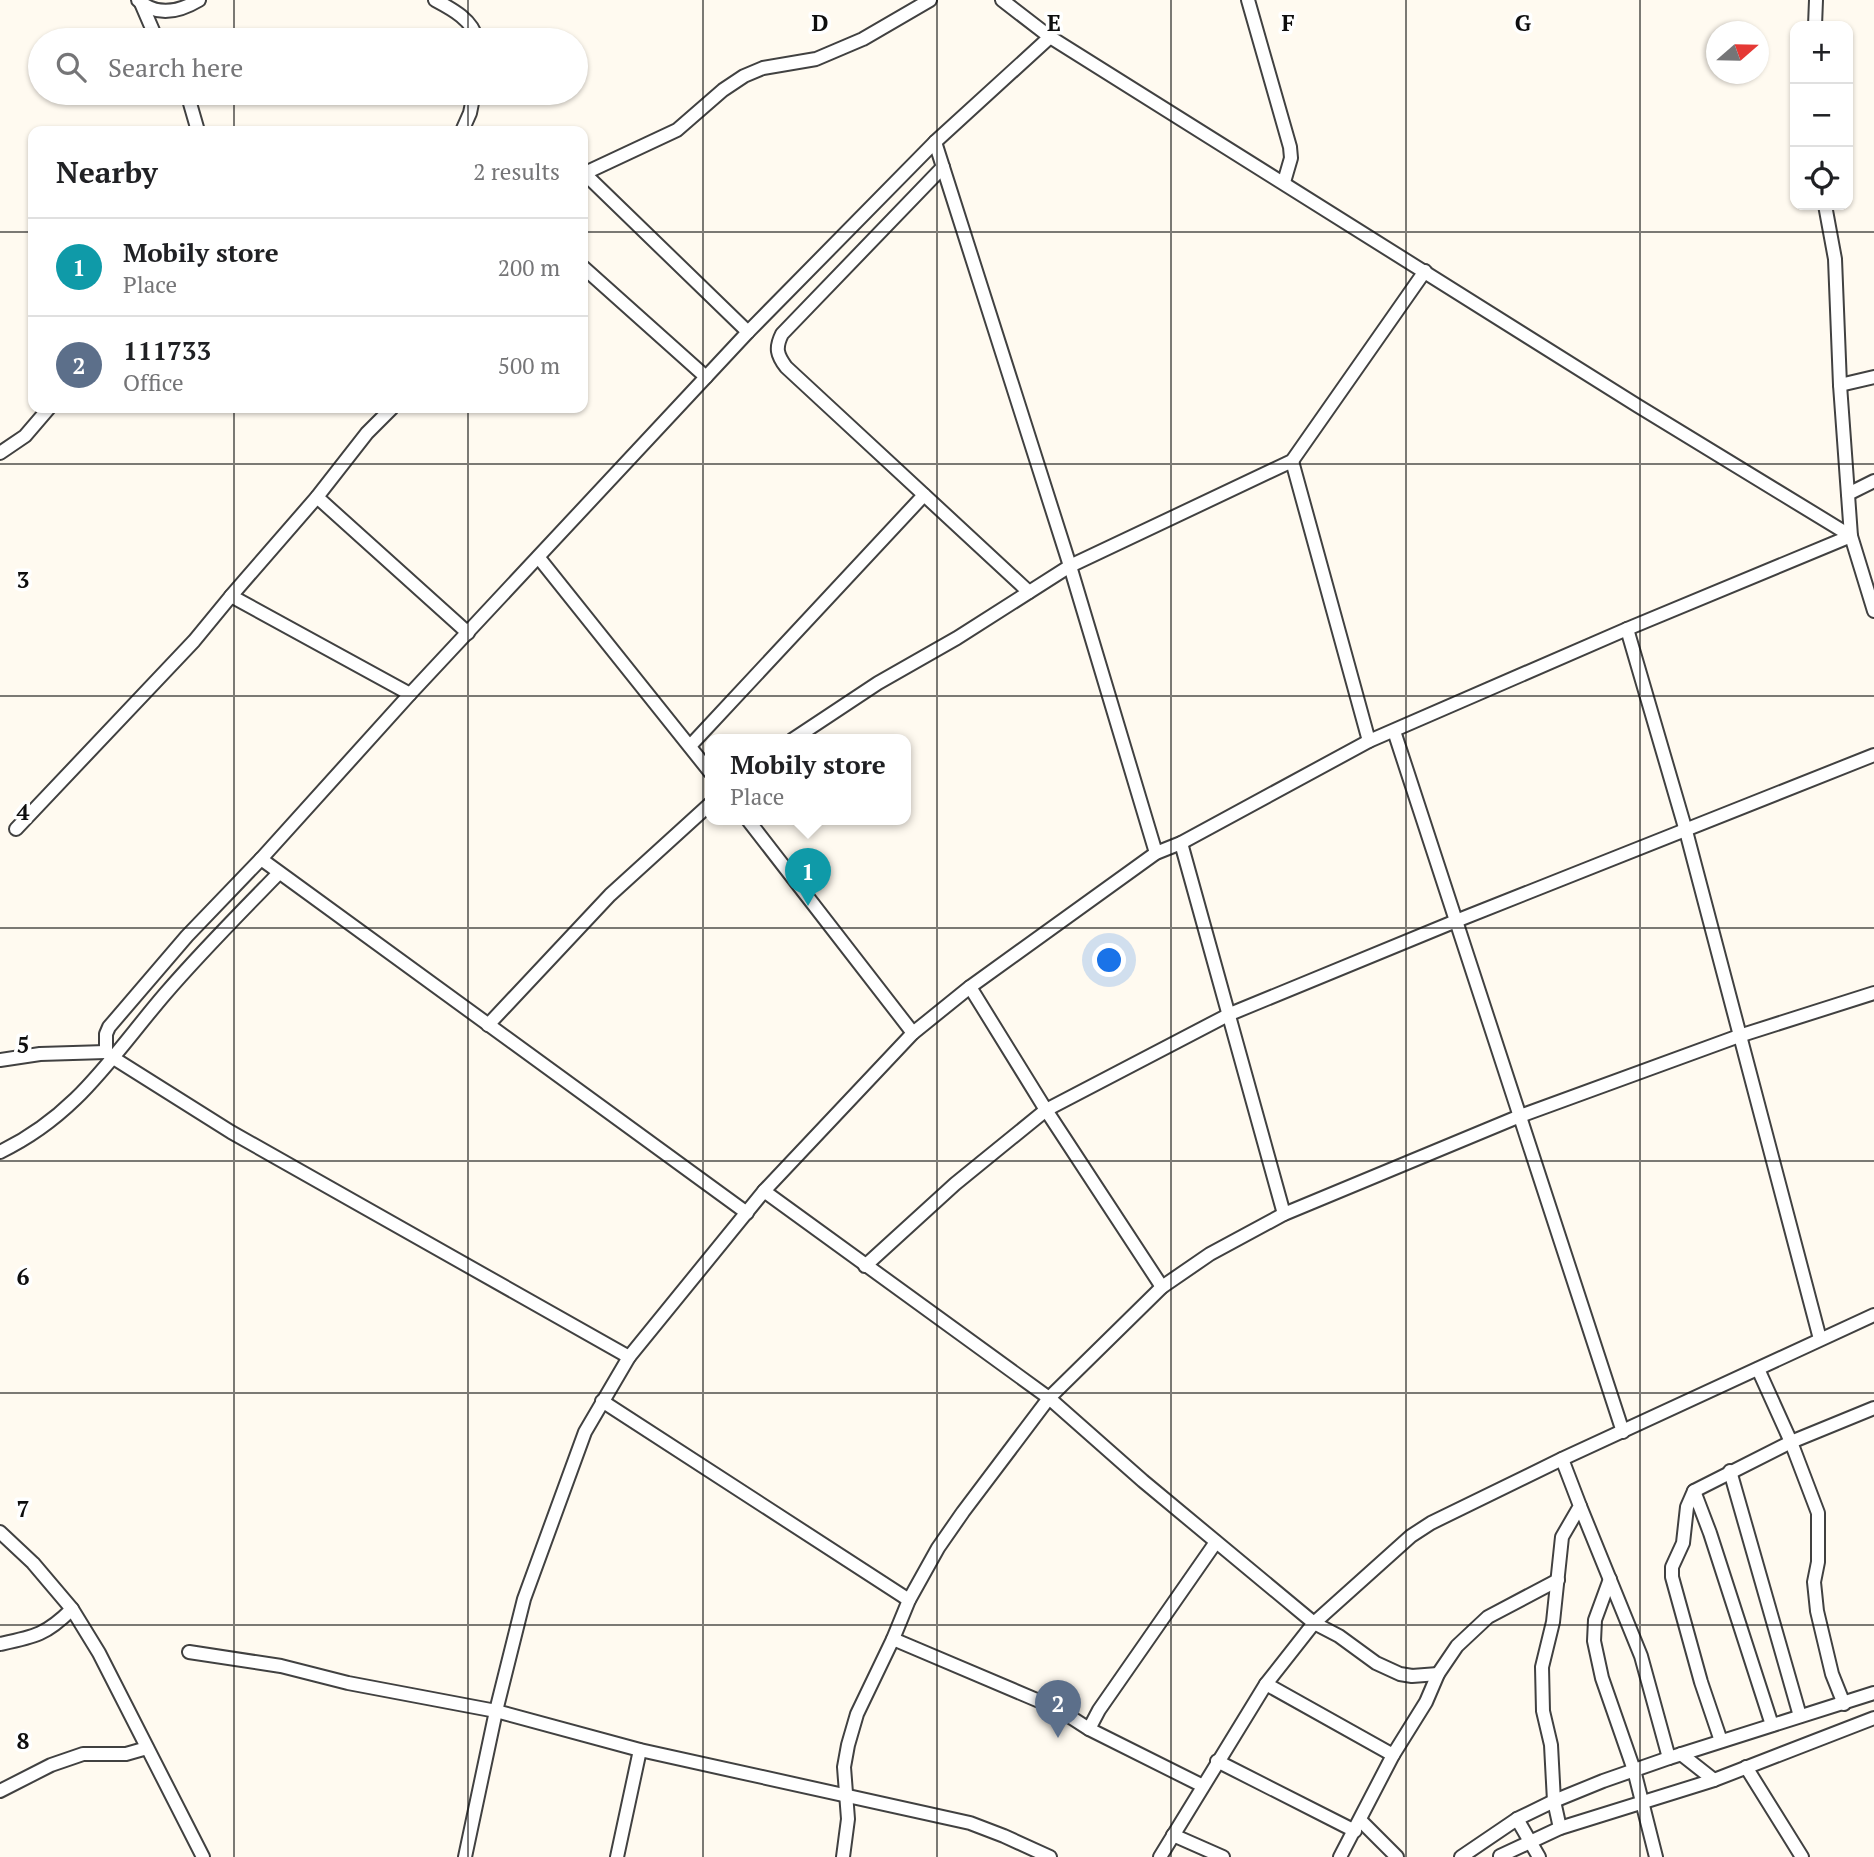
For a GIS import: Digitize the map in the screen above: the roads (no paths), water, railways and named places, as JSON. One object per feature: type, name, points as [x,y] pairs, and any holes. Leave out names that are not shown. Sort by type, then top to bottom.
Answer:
[{"type":"street","points":[[140,2],[155,10],[172,11],[185,9],[199,0]]},
{"type":"street","points":[[435,0],[452,4],[472,28]]},
{"type":"street","points":[[588,172],[677,130],[723,90],[744,76],[763,68],[816,59],[863,39],[930,0]]},
{"type":"street","points":[[1002,0],[1050,37],[1851,537]]},
{"type":"street","points":[[1248,0],[1290,147],[1291,158],[1284,181]]},
{"type":"street","points":[[1815,21],[1816,0]]},
{"type":"street","points":[[140,2],[152,28]]},
{"type":"street","points":[[111,1056],[106,1034],[109,1027],[187,936],[261,859],[410,694],[748,332],[935,142],[1050,37]]},
{"type":"street","points":[[190,105],[197,126]]},
{"type":"street","points":[[464,126],[472,105]]},
{"type":"street","points":[[935,142],[1070,566],[1156,853]]},
{"type":"street","points":[[943,167],[782,334],[776,345],[778,355],[786,367],[1029,592]]},
{"type":"street","points":[[588,178],[748,332]]},
{"type":"street","points":[[1826,210],[1835,259],[1840,385],[1851,537],[1874,611]]},
{"type":"street","points":[[588,271],[706,377]]},
{"type":"street","points":[[801,734],[878,683],[957,638],[1070,566],[1292,461],[1425,271]]},
{"type":"street","points":[[1840,385],[1874,377]]},
{"type":"street","points":[[0,453],[25,436],[45,413]]},
{"type":"street","points":[[16,829],[194,641],[317,497],[367,433],[387,413]]},
{"type":"street","points":[[1292,461],[1369,741]]},
{"type":"street","points":[[1848,494],[1874,481]]},
{"type":"street","points":[[690,746],[924,495]]},
{"type":"street","points":[[317,497],[468,633]]},
{"type":"street","points":[[465,1857],[496,1711],[524,1599],[585,1432],[629,1357],[764,1191],[913,1032],[1156,853],[1181,843],[1369,741],[1627,629],[1851,537]]},
{"type":"street","points":[[538,558],[705,766]]},
{"type":"street","points":[[231,596],[410,694]]},
{"type":"street","points":[[1627,629],[1686,831],[1820,1339]]},
{"type":"street","points":[[1394,731],[1623,1432]]},
{"type":"street","points":[[865,1266],[955,1184],[1046,1110],[1230,1014],[1874,755]]},
{"type":"street","points":[[488,1025],[610,895],[705,809]]},
{"type":"street","points":[[752,825],[913,1032]]},
{"type":"street","points":[[1181,843],[1284,1214]]},
{"type":"street","points":[[261,859],[747,1213]]},
{"type":"street","points":[[0,1152],[22,1142],[70,1106],[202,950],[279,873]]},
{"type":"street","points":[[187,936],[202,950]]},
{"type":"street","points":[[971,987],[1046,1110],[1162,1287]]},
{"type":"street","points":[[843,1857],[848,1819],[844,1767],[857,1714],[909,1600],[938,1548],[1049,1398],[1162,1287],[1210,1254],[1284,1214],[1520,1116],[1739,1036],[1874,993]]},
{"type":"street","points":[[0,1059],[40,1054],[111,1056],[231,1132],[629,1357]]},
{"type":"street","points":[[764,1191],[1049,1398],[1314,1623],[1339,1636],[1376,1663],[1400,1674],[1438,1674]]},
{"type":"street","points":[[1160,1857],[1266,1684],[1314,1623],[1410,1536],[1431,1523],[1562,1459],[1874,1315]]},
{"type":"street","points":[[1758,1369],[1791,1442],[1818,1513],[1818,1562],[1814,1582],[1817,1611],[1832,1674],[1844,1704]]},
{"type":"street","points":[[603,1401],[909,1600]]},
{"type":"street","points":[[1721,1741],[1701,1682],[1672,1577],[1672,1567],[1683,1543],[1687,1507],[1694,1491],[1791,1442],[1874,1408]]},
{"type":"street","points":[[1562,1459],[1641,1656],[1675,1756],[1714,1780]]},
{"type":"street","points":[[1730,1471],[1800,1716]]},
{"type":"street","points":[[1694,1491],[1772,1725]]},
{"type":"street","points":[[1560,1828],[1554,1801],[1551,1745],[1543,1711],[1542,1667],[1553,1622],[1562,1537],[1580,1506]]},
{"type":"street","points":[[0,1532],[33,1563],[72,1609],[99,1653],[203,1857]]},
{"type":"street","points":[[1089,1730],[1099,1710],[1216,1542]]},
{"type":"street","points":[[1610,1579],[1595,1620],[1594,1641],[1602,1678],[1634,1770],[1656,1857]]},
{"type":"street","points":[[1340,1857],[1393,1755],[1426,1702],[1438,1674],[1457,1646],[1488,1617],[1558,1580]]},
{"type":"street","points":[[0,1644],[22,1641],[52,1628],[72,1609]]},
{"type":"street","points":[[893,1639],[1058,1709],[1089,1730],[1203,1786]]},
{"type":"street","points":[[189,1652],[281,1666],[348,1684],[496,1711],[640,1750],[970,1823],[1050,1857]]},
{"type":"street","points":[[1266,1684],[1393,1755]]},
{"type":"street","points":[[1461,1857],[1517,1819],[1554,1801],[1675,1756],[1874,1693]]},
{"type":"street","points":[[1500,1856],[1560,1828],[1714,1780],[1874,1718]]},
{"type":"street","points":[[0,1791],[51,1765],[75,1757],[126,1754],[147,1748]]},
{"type":"street","points":[[617,1857],[640,1750]]},
{"type":"street","points":[[1217,1761],[1358,1826],[1397,1857]]},
{"type":"street","points":[[1746,1767],[1802,1857]]},
{"type":"street","points":[[1517,1819],[1539,1857]]},
{"type":"street","points":[[1173,1835],[1223,1857]]},
{"type":"place","name":"Mobily store","points":[[808,906]]},
{"type":"place","name":"111733","points":[[1058,1738]]}]
